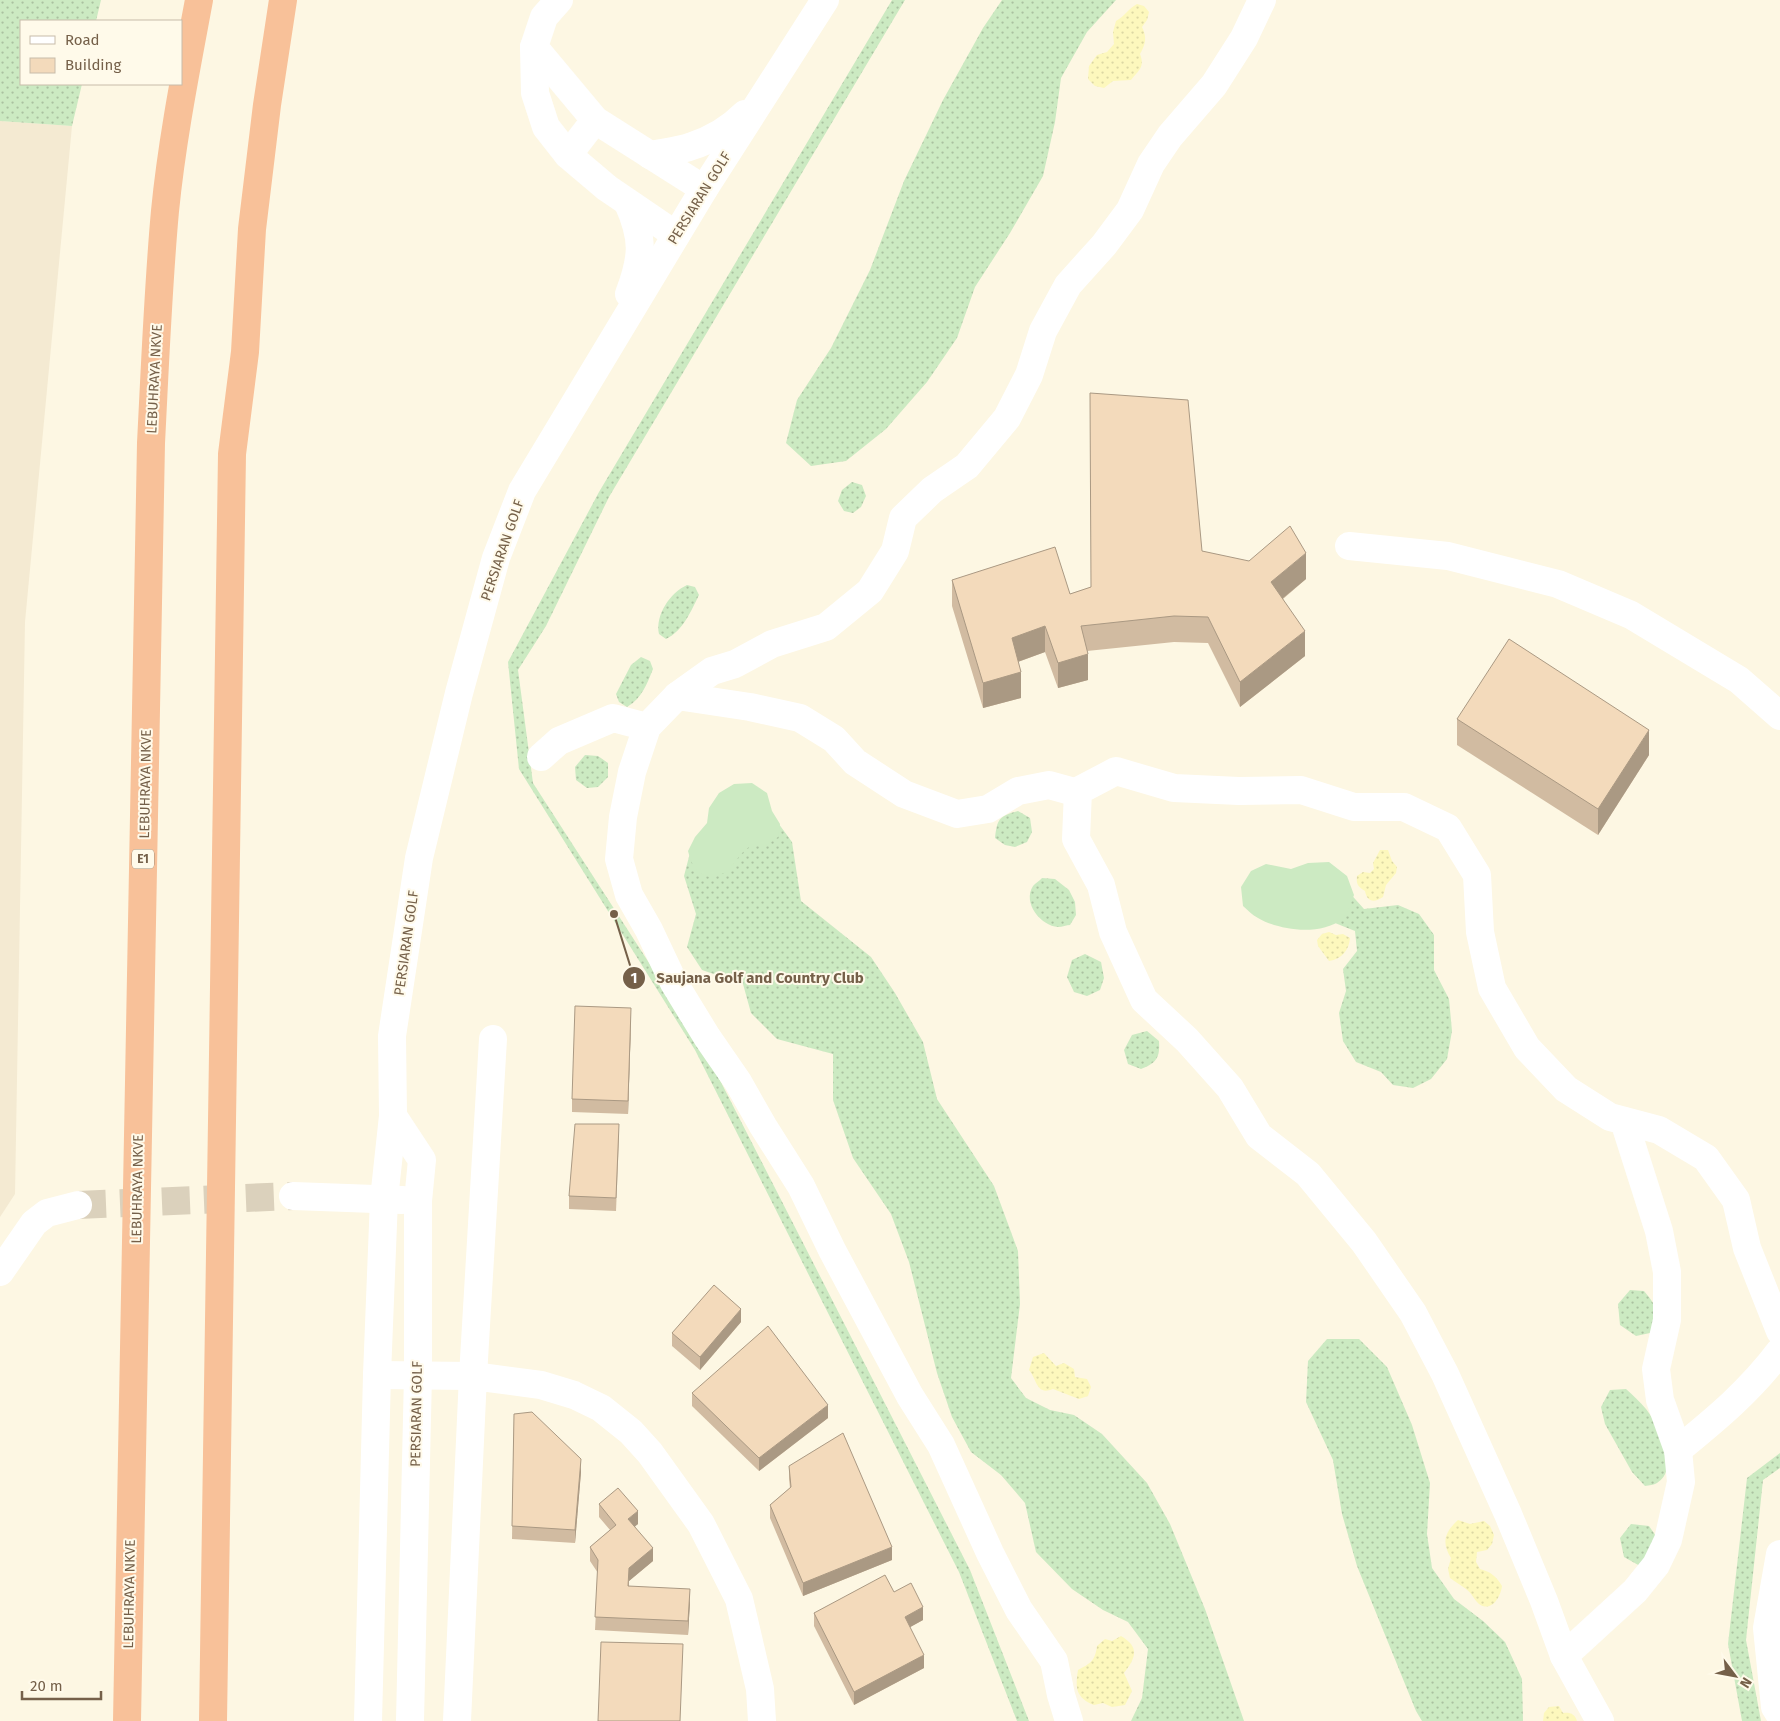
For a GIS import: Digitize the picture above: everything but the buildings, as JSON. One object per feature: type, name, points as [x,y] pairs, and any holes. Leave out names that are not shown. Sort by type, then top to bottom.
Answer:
[{"type":"highway","name":"LEBUHRAYA NKVE","points":[[127,1721],[151,443],[157,318],[166,209],[182,90],[199,0]]},
{"type":"highway","points":[[213,1721],[232,454],[244,352],[252,229],[266,106],[283,0]]},
{"type":"street","points":[[559,0],[544,17],[534,46],[535,93],[546,127],[568,155],[607,188],[676,235]]},
{"type":"street","name":"PERSIARAN GOLF","points":[[368,1721],[376,1375],[384,1200],[393,1116],[392,1036],[419,858],[459,694],[496,558],[522,491],[704,189],[824,0]]},
{"type":"street","points":[[1069,1721],[1054,1661],[1019,1610],[990,1553],[941,1445],[910,1396],[832,1250],[801,1186],[738,1082],[707,1037],[674,983],[629,895],[619,860],[623,817],[632,772],[647,727],[677,696],[712,671],[735,664],[772,644],[826,627],[870,591],[895,551],[903,518],[932,490],[967,466],[1007,418],[1030,375],[1043,331],[1068,285],[1104,245],[1130,210],[1151,164],[1170,136],[1214,85],[1244,38],[1262,0]]},
{"type":"street","points":[[534,46],[595,120],[704,189]]},
{"type":"street","points":[[650,155],[692,146],[716,136],[737,122],[762,98]]},
{"type":"street","points":[[568,155],[595,120]]},
{"type":"street","points":[[608,349],[639,264],[641,246],[638,230],[628,203]]},
{"type":"street","points":[[1349,546],[1448,556],[1558,584],[1631,615],[1739,680],[1780,716]]},
{"type":"street","points":[[677,696],[750,707],[800,718],[834,739],[855,762],[904,794],[957,814],[988,809],[1018,790],[1049,785],[1078,793]]},
{"type":"street","points":[[541,757],[559,741],[613,718],[647,727]]},
{"type":"street","points":[[1600,1721],[1564,1656],[1544,1601],[1508,1514],[1445,1374],[1413,1313],[1364,1242],[1308,1174],[1259,1136],[1230,1088],[1188,1040],[1144,1000],[1112,932],[1101,885],[1076,839],[1078,791],[1116,771],[1174,788],[1239,791],[1301,790],[1354,807],[1404,807],[1448,828],[1476,875],[1480,932],[1492,988],[1526,1048],[1566,1089],[1610,1117],[1659,1130],[1706,1158],[1736,1200],[1747,1248],[1780,1331]]},
{"type":"street","points":[[457,1721],[474,1376],[494,1039]]},
{"type":"street","name":"PERSIARAN GOLF","points":[[393,1116],[422,1160],[418,1201],[418,1375],[410,1721]]},
{"type":"street","points":[[1564,1656],[1635,1591],[1656,1565],[1668,1540],[1681,1482],[1678,1450],[1660,1400],[1656,1370],[1667,1320],[1667,1272],[1659,1231],[1624,1121]]},
{"type":"street","points":[[293,1196],[418,1201]]},
{"type":"street","points":[[0,1272],[34,1223],[47,1213],[78,1205]]},
{"type":"street","points":[[1678,1450],[1724,1413],[1757,1380],[1780,1351]]},
{"type":"street","points":[[376,1375],[474,1376],[542,1385],[574,1395],[601,1408],[631,1432],[650,1453],[701,1524],[739,1599],[760,1689],[762,1721]]},
{"type":"street","points":[[1780,1554],[1767,1628],[1775,1707],[1780,1715]]},
{"type":"shaded area","points":[[0,121],[72,126],[25,622],[15,1194],[0,1217]]},
{"type":"green space","points":[[0,0],[101,0],[96,20],[20,20],[20,85],[82,85],[72,126],[0,121]]},
{"type":"green space","points":[[892,0],[905,0],[609,497],[546,626],[518,670],[533,783],[702,1045],[970,1570],[1029,1721],[1017,1721],[959,1572],[695,1050],[519,769],[508,662],[599,492]]},
{"type":"green space","points":[[1002,0],[1116,0],[1087,32],[1061,78],[1055,122],[1043,176],[1010,233],[975,287],[957,338],[927,382],[886,429],[846,461],[811,466],[786,443],[797,400],[831,348],[870,270],[904,181],[943,100],[983,28]]},
{"type":"green space","points":[[852,482],[862,485],[866,496],[861,507],[853,513],[844,511],[838,501],[842,490]]},
{"type":"green space","points":[[687,585],[695,587],[699,595],[682,626],[666,639],[659,634],[659,619],[665,605],[675,593]]},
{"type":"green space","points":[[641,657],[650,661],[653,669],[640,695],[627,707],[619,702],[616,694],[631,665]]},
{"type":"green space","points":[[585,755],[598,756],[608,763],[608,777],[598,787],[587,788],[576,780],[575,767]]},
{"type":"green space","points":[[752,783],[767,793],[772,811],[780,824],[778,837],[765,846],[750,846],[728,871],[713,878],[699,872],[694,866],[688,851],[695,837],[707,823],[709,808],[719,793],[734,784]]},
{"type":"green space","points":[[765,805],[792,842],[801,901],[871,957],[895,993],[923,1042],[937,1099],[994,1186],[1018,1251],[1020,1304],[1011,1378],[1026,1398],[1050,1410],[1074,1415],[1102,1434],[1147,1483],[1170,1524],[1205,1609],[1244,1721],[1131,1721],[1142,1698],[1148,1649],[1128,1622],[1103,1610],[1072,1589],[1036,1552],[1025,1503],[1001,1475],[971,1452],[952,1417],[937,1373],[909,1262],[891,1214],[853,1158],[833,1100],[833,1054],[777,1039],[751,1013],[743,984],[702,970],[687,947],[696,914],[684,876],[691,849]]},
{"type":"green space","points":[[1018,811],[1030,818],[1032,832],[1027,842],[1015,847],[1005,845],[995,838],[998,822],[1003,817]]},
{"type":"green space","points":[[1329,862],[1347,876],[1354,895],[1346,915],[1333,924],[1312,930],[1289,929],[1267,922],[1243,906],[1241,887],[1251,871],[1266,864],[1291,869],[1308,863]]},
{"type":"green space","points":[[1042,878],[1055,879],[1069,890],[1075,902],[1076,915],[1070,925],[1052,926],[1045,923],[1035,912],[1030,899],[1030,893],[1033,886]]},
{"type":"green space","points":[[1339,881],[1364,909],[1398,905],[1419,914],[1434,935],[1434,970],[1449,999],[1452,1031],[1447,1059],[1431,1079],[1413,1088],[1393,1085],[1381,1072],[1356,1062],[1343,1041],[1339,1013],[1346,991],[1343,969],[1357,951],[1355,931],[1325,919]]},
{"type":"green space","points":[[1085,954],[1101,962],[1104,978],[1100,990],[1087,996],[1074,992],[1067,977],[1072,960]]},
{"type":"green space","points":[[1147,1031],[1159,1041],[1159,1051],[1154,1062],[1141,1069],[1128,1064],[1124,1050],[1132,1035]]},
{"type":"green space","points":[[1630,1290],[1644,1291],[1653,1302],[1656,1315],[1650,1333],[1636,1336],[1620,1325],[1618,1304]]},
{"type":"green space","points":[[1327,1339],[1359,1339],[1387,1367],[1412,1425],[1430,1483],[1427,1534],[1432,1568],[1454,1599],[1483,1621],[1505,1642],[1522,1679],[1523,1721],[1422,1721],[1416,1711],[1357,1566],[1342,1514],[1333,1460],[1306,1402],[1308,1361]]},
{"type":"green space","points":[[1626,1389],[1651,1416],[1665,1446],[1667,1468],[1664,1476],[1654,1484],[1645,1486],[1632,1472],[1605,1424],[1601,1407],[1610,1390]]},
{"type":"green space","points":[[1780,1453],[1780,1468],[1763,1480],[1746,1640],[1761,1721],[1742,1721],[1728,1644],[1747,1478]]},
{"type":"green space","points":[[1631,1524],[1649,1526],[1658,1539],[1640,1566],[1624,1557],[1620,1538]]},
{"type":"sand","points":[[1137,4],[1144,6],[1149,12],[1147,20],[1142,27],[1145,40],[1140,54],[1142,62],[1140,68],[1131,80],[1113,81],[1104,88],[1095,86],[1088,79],[1089,66],[1097,55],[1107,52],[1114,44],[1113,32],[1116,21]]},
{"type":"sand","points":[[1380,850],[1388,850],[1392,861],[1397,867],[1396,873],[1386,885],[1383,897],[1371,900],[1358,885],[1357,876],[1363,872],[1370,873],[1374,869],[1373,863]]},
{"type":"sand","points":[[1329,932],[1336,935],[1343,934],[1350,938],[1344,953],[1338,958],[1329,961],[1318,946],[1317,940],[1322,934]]},
{"type":"sand","points":[[1044,1353],[1056,1366],[1064,1363],[1074,1369],[1075,1377],[1087,1379],[1091,1387],[1088,1396],[1079,1399],[1053,1389],[1047,1391],[1040,1388],[1029,1370],[1033,1357]]},
{"type":"sand","points":[[1458,1520],[1470,1524],[1484,1521],[1490,1526],[1494,1535],[1492,1544],[1487,1550],[1477,1552],[1476,1562],[1480,1569],[1493,1575],[1502,1586],[1498,1598],[1492,1605],[1484,1606],[1479,1604],[1468,1591],[1450,1578],[1448,1569],[1451,1558],[1445,1542],[1447,1533]]},
{"type":"sand","points":[[1121,1636],[1131,1644],[1134,1653],[1124,1673],[1132,1691],[1125,1705],[1112,1707],[1103,1703],[1094,1705],[1083,1699],[1078,1692],[1078,1670],[1092,1661],[1097,1646],[1105,1639],[1112,1641]]},
{"type":"sand","points":[[1559,1706],[1563,1713],[1572,1714],[1577,1721],[1543,1721],[1544,1713],[1549,1707]]},
{"type":"tunnel","points":[[78,1205],[293,1196]]},
{"type":"place","name":"Saujana Golf and Country Club","points":[[614,914]]}]
